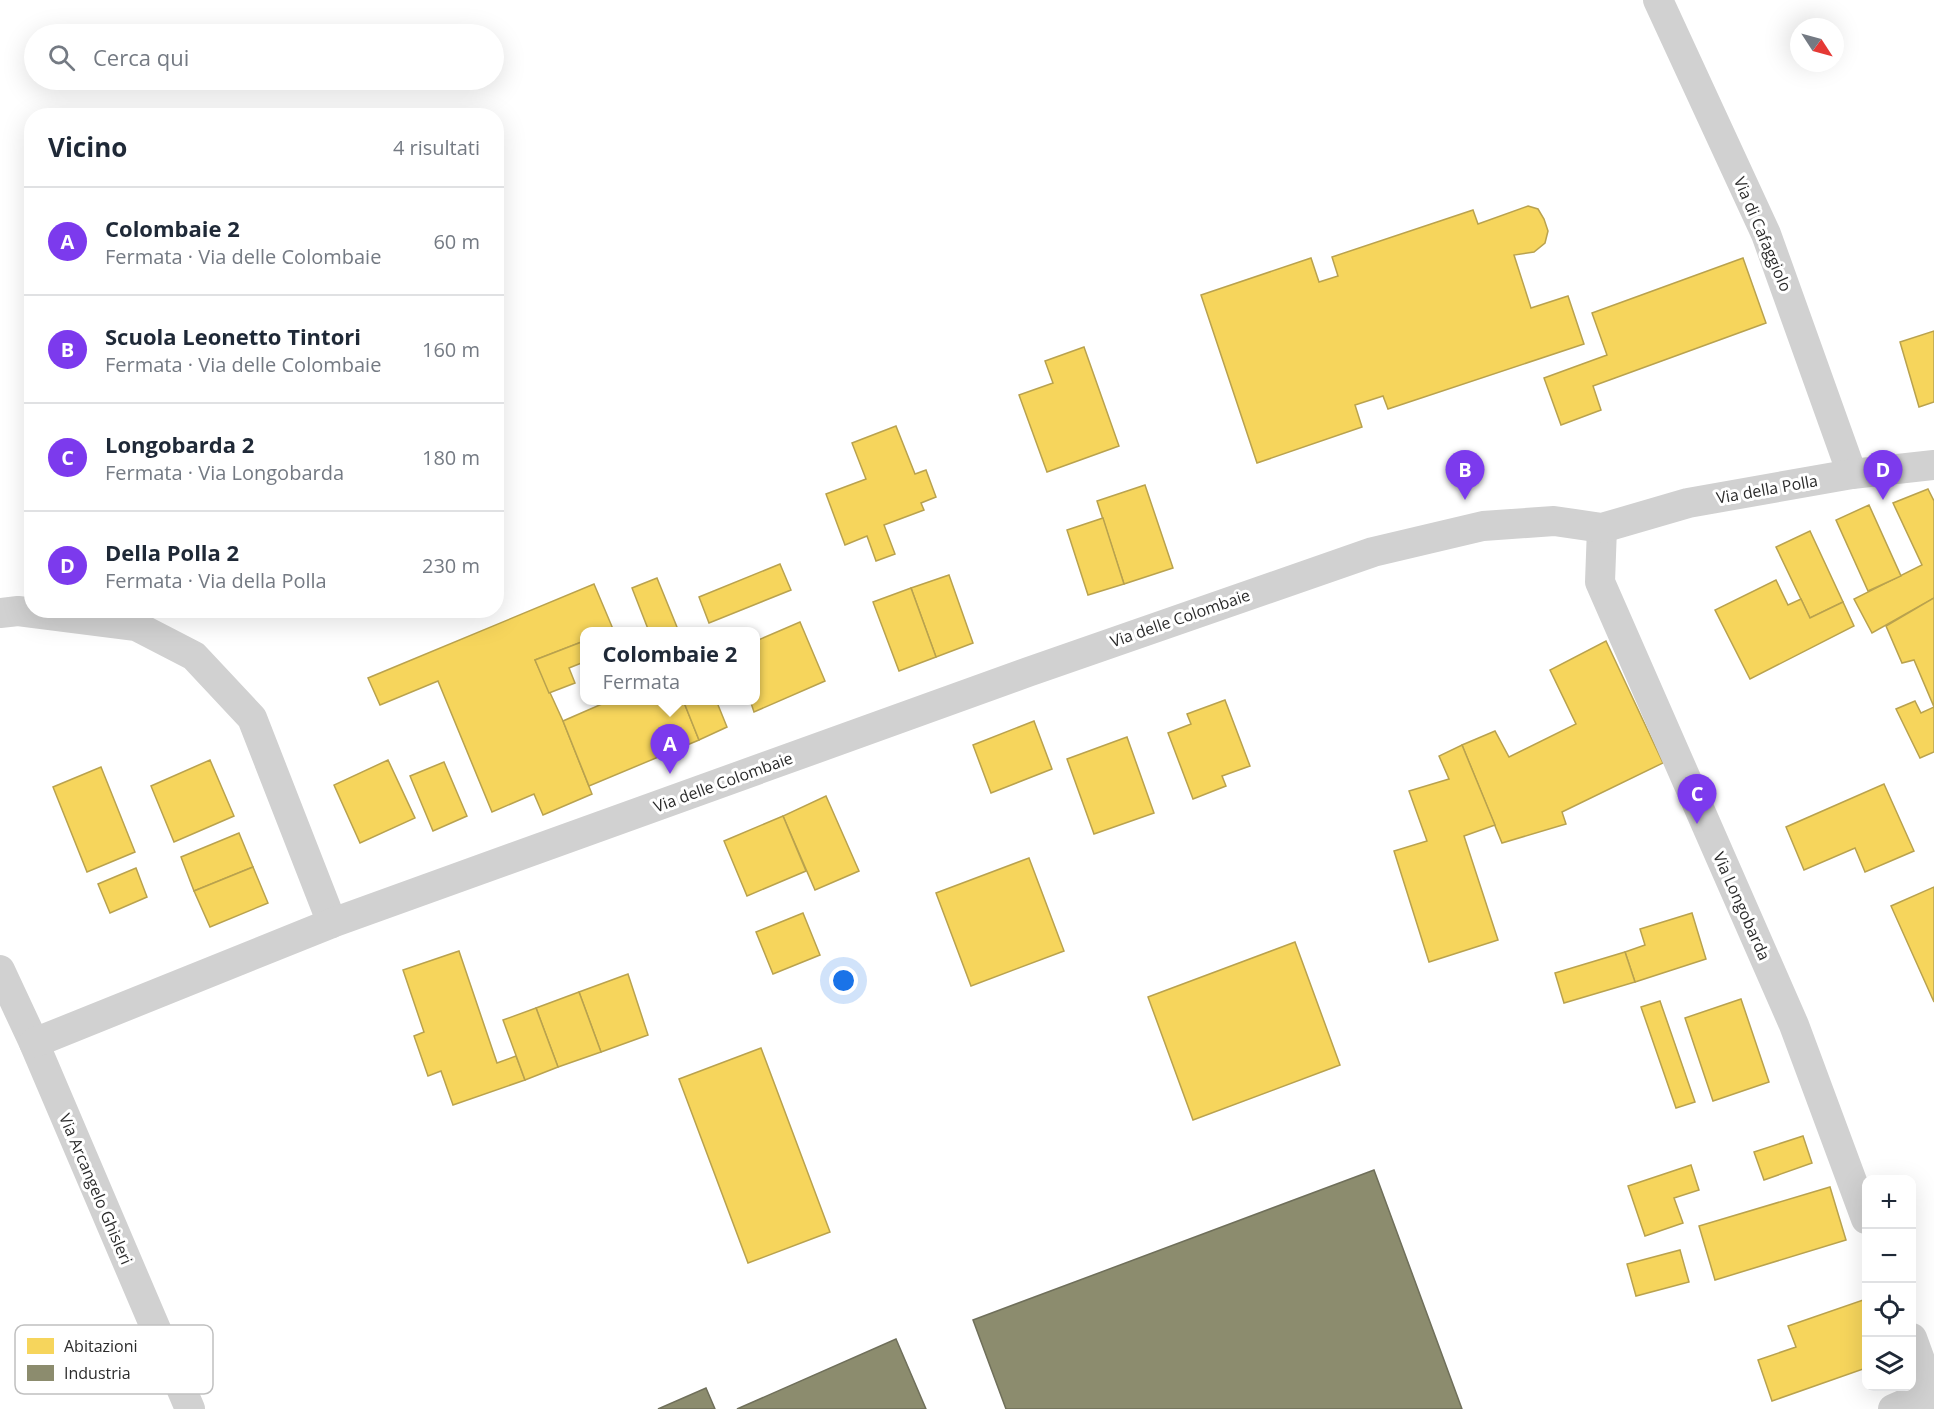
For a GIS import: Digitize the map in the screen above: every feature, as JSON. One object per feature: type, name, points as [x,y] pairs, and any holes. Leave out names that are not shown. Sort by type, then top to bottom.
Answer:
[{"type":"street","name":"Via di Cafaggiolo","points":[[1658,0],[1766,234],[1852,474]]},
{"type":"street","name":"Via della Polla","points":[[1602,528],[1688,503],[1852,474],[1934,465]]},
{"type":"street","name":"Via delle Colombaie","points":[[34,1043],[332,923],[1083,652],[1373,552],[1483,526],[1554,521],[1602,528]]},
{"type":"street","name":"Via Longobarda","points":[[1602,528],[1600,582],[1794,1025],[1862,1208]]},
{"type":"street","points":[[0,613],[24,612]]},
{"type":"street","points":[[73,618],[136,626],[194,656],[252,718],[332,923]]},
{"type":"street","name":"Via Arcangelo Ghisleri","points":[[0,970],[34,1043],[154,1325]]},
{"type":"street","points":[[1893,1409],[1933,1395],[1916,1351]]},
{"type":"street","name":"Via Arcangelo Ghisleri","points":[[184,1394],[190,1409]]},
{"type":"building: Abitazioni","points":[[1528,206],[1538,209],[1548,231],[1545,243],[1534,252],[1514,255],[1531,308],[1568,296],[1584,344],[1388,409],[1383,396],[1355,405],[1362,427],[1257,463],[1201,295],[1311,258],[1319,282],[1338,276],[1332,257],[1473,210],[1478,224]]},
{"type":"building: Abitazioni","points":[[1743,258],[1766,323],[1593,386],[1601,410],[1561,425],[1544,378],[1607,355],[1592,313]]},
{"type":"building: Abitazioni","points":[[1934,331],[1934,402],[1919,407],[1900,342]]},
{"type":"building: Abitazioni","points":[[1084,347],[1119,446],[1047,472],[1019,395],[1053,383],[1045,361]]},
{"type":"building: Abitazioni","points":[[896,426],[915,474],[926,470],[936,497],[921,503],[924,510],[884,525],[895,554],[876,561],[867,536],[845,545],[826,494],[866,479],[852,443]]},
{"type":"building: Abitazioni","points":[[1145,485],[1173,568],[1124,584],[1097,501]]},
{"type":"building: Abitazioni","points":[[1928,489],[1934,501],[1934,598],[1872,633],[1854,599],[1922,565],[1893,503]]},
{"type":"building: Abitazioni","points":[[1869,505],[1901,576],[1868,591],[1836,520]]},
{"type":"building: Abitazioni","points":[[1103,518],[1124,584],[1088,595],[1067,530]]},
{"type":"building: Abitazioni","points":[[1810,531],[1843,602],[1810,618],[1776,547]]},
{"type":"building: Abitazioni","points":[[780,564],[791,590],[709,623],[699,597]]},
{"type":"building: Abitazioni","points":[[949,575],[973,643],[936,657],[911,588]]},
{"type":"building: Abitazioni","points":[[657,578],[677,627],[647,627],[632,588]]},
{"type":"building: Abitazioni","points":[[1776,580],[1788,605],[1801,599],[1810,618],[1843,602],[1854,626],[1750,679],[1715,610]]},
{"type":"building: Abitazioni","points":[[594,584],[612,627],[580,627],[580,643],[535,660],[563,721],[592,794],[543,815],[534,794],[492,812],[438,681],[380,705],[368,678]]},
{"type":"building: Abitazioni","points":[[911,588],[936,657],[899,671],[873,602]]},
{"type":"building: Abitazioni","points":[[1934,598],[1934,707],[1914,660],[1902,663],[1886,626]]},
{"type":"building: Abitazioni","points":[[800,622],[825,681],[754,712],[752,705],[760,705],[760,639]]},
{"type":"building: Abitazioni","points":[[1606,641],[1663,763],[1562,812],[1566,824],[1502,843],[1462,745],[1495,731],[1509,757],[1576,724],[1550,670]]},
{"type":"building: Abitazioni","points":[[580,643],[580,664],[569,668],[575,683],[549,693],[535,660]]},
{"type":"building: Abitazioni","points":[[1225,700],[1250,766],[1222,776],[1226,786],[1193,799],[1168,733],[1191,724],[1187,714]]},
{"type":"building: Abitazioni","points":[[1915,701],[1921,713],[1934,707],[1934,752],[1920,758],[1896,709]]},
{"type":"building: Abitazioni","points":[[600,705],[685,705],[699,740],[589,786],[563,721]]},
{"type":"building: Abitazioni","points":[[685,705],[718,705],[727,727],[699,740]]},
{"type":"building: Abitazioni","points":[[1034,721],[1052,769],[991,793],[973,745]]},
{"type":"building: Abitazioni","points":[[1127,737],[1154,813],[1094,834],[1067,759]]},
{"type":"building: Abitazioni","points":[[1462,745],[1495,825],[1464,836],[1498,940],[1429,962],[1394,851],[1427,841],[1409,791],[1449,779],[1439,756]]},
{"type":"building: Abitazioni","points":[[210,760],[234,816],[174,842],[151,786]]},
{"type":"building: Abitazioni","points":[[388,760],[415,818],[360,843],[334,785]]},
{"type":"building: Abitazioni","points":[[444,762],[467,816],[433,831],[410,776]]},
{"type":"building: Abitazioni","points":[[101,767],[135,852],[87,872],[53,787]]},
{"type":"building: Abitazioni","points":[[1884,784],[1914,851],[1865,872],[1855,848],[1804,870],[1786,827]]},
{"type":"building: Abitazioni","points":[[826,796],[859,871],[815,890],[783,816]]},
{"type":"building: Abitazioni","points":[[783,816],[806,871],[747,896],[724,841]]},
{"type":"building: Abitazioni","points":[[239,833],[253,867],[194,891],[181,857]]},
{"type":"building: Abitazioni","points":[[1029,858],[1064,951],[971,986],[936,893]]},
{"type":"building: Abitazioni","points":[[253,867],[268,903],[210,927],[194,891]]},
{"type":"building: Abitazioni","points":[[136,868],[147,897],[110,913],[98,884]]},
{"type":"building: Abitazioni","points":[[1934,887],[1934,1002],[1891,906]]},
{"type":"building: Abitazioni","points":[[803,913],[820,955],[773,974],[756,932]]},
{"type":"building: Abitazioni","points":[[1692,913],[1706,959],[1635,982],[1625,952],[1645,945],[1640,929]]},
{"type":"building: Abitazioni","points":[[1295,942],[1340,1065],[1193,1120],[1148,997]]},
{"type":"building: Abitazioni","points":[[459,951],[497,1063],[516,1056],[525,1080],[453,1105],[441,1071],[428,1076],[414,1036],[424,1032],[403,970]]},
{"type":"building: Abitazioni","points":[[1625,952],[1635,982],[1564,1003],[1555,973]]},
{"type":"building: Abitazioni","points":[[628,974],[648,1035],[601,1052],[579,992]]},
{"type":"building: Abitazioni","points":[[579,992],[601,1052],[558,1067],[536,1008]]},
{"type":"building: Abitazioni","points":[[1741,999],[1769,1082],[1713,1101],[1685,1018]]},
{"type":"building: Abitazioni","points":[[1660,1001],[1695,1102],[1676,1108],[1641,1007]]},
{"type":"building: Abitazioni","points":[[536,1008],[558,1067],[525,1080],[503,1020]]},
{"type":"building: Abitazioni","points":[[761,1048],[830,1232],[748,1263],[679,1079]]},
{"type":"building: Abitazioni","points":[[1803,1136],[1812,1163],[1764,1180],[1754,1152]]},
{"type":"building: Abitazioni","points":[[1691,1165],[1699,1190],[1674,1198],[1683,1223],[1645,1236],[1628,1186]]},
{"type":"building: Abitazioni","points":[[1830,1187],[1846,1240],[1715,1280],[1699,1226]]},
{"type":"building: Abitazioni","points":[[1680,1250],[1689,1282],[1636,1296],[1627,1264]]},
{"type":"building: Abitazioni","points":[[1862,1300],[1862,1369],[1772,1401],[1758,1360],[1796,1347],[1788,1326]]},
{"type":"building: Industria","points":[[1374,1170],[1462,1409],[1006,1409],[973,1320]]},
{"type":"building: Industria","points":[[896,1339],[926,1409],[737,1409]]},
{"type":"building: Industria","points":[[706,1388],[715,1409],[658,1409]]},
{"type":"place","name":"Scuola Leonetto Tintori","points":[[1465,500]]},
{"type":"place","name":"Della Polla 2","points":[[1883,500]]},
{"type":"place","name":"Colombaie 2","points":[[670,774]]},
{"type":"place","name":"Longobarda 2","points":[[1697,824]]}]
